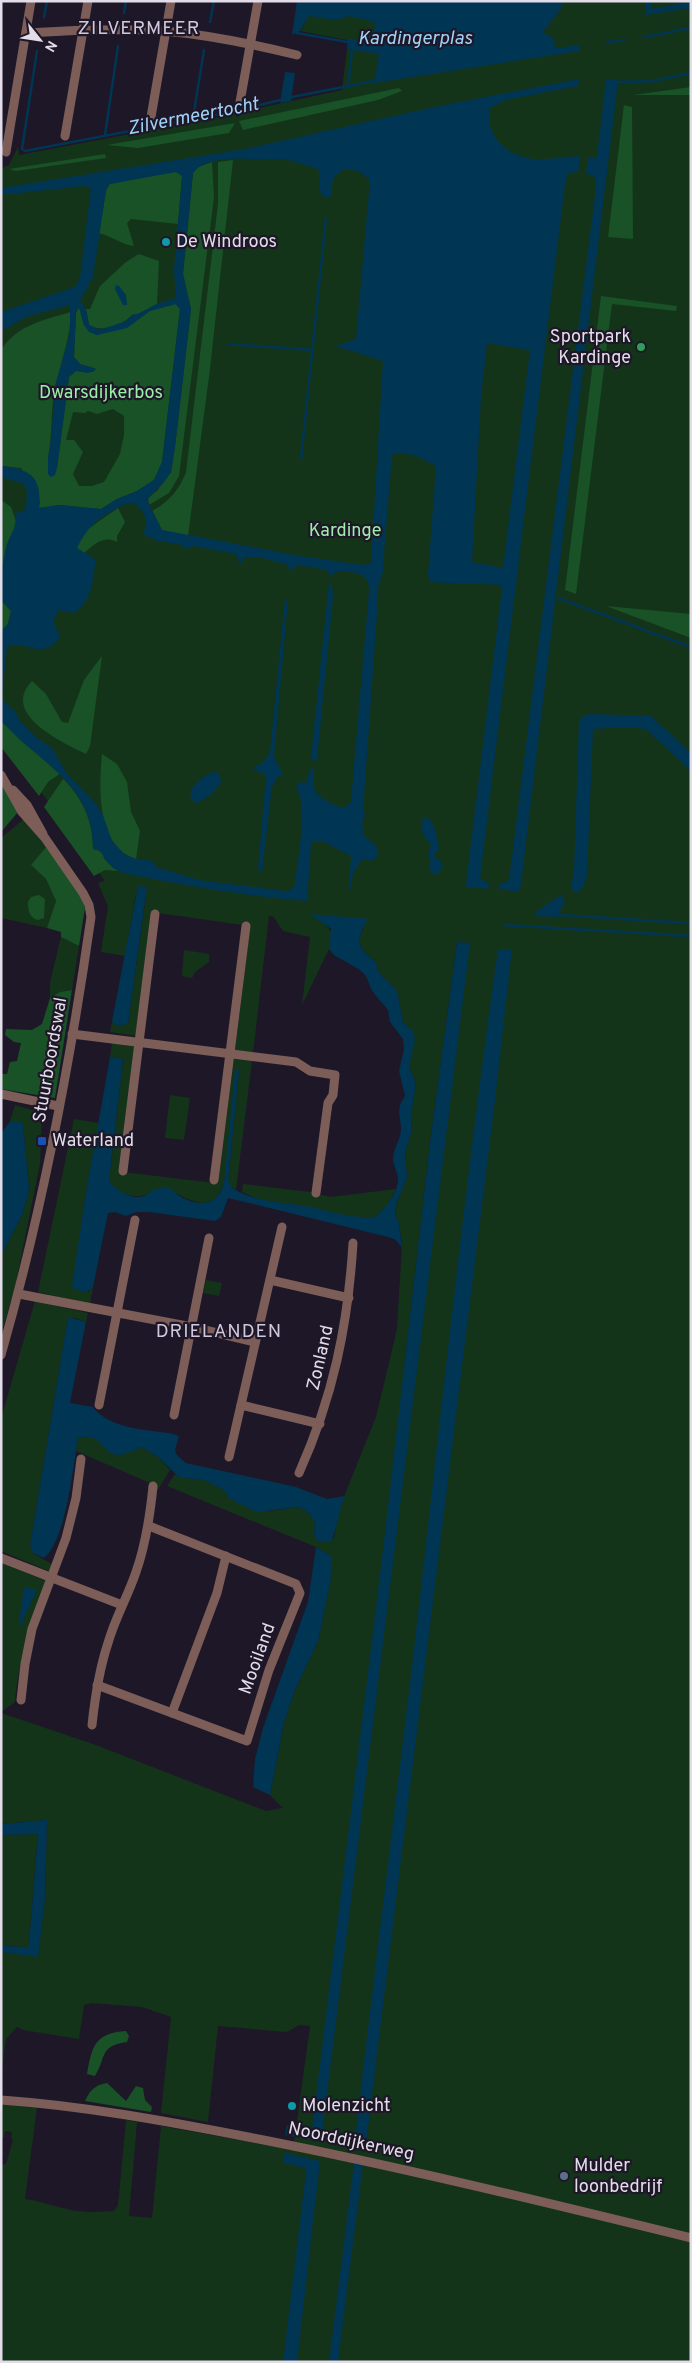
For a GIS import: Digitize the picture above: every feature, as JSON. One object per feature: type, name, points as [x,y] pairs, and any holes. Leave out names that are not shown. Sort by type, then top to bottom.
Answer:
[{"type":"street","points":[[6,152],[31,1]]},
{"type":"street","points":[[65,136],[88,1]]},
{"type":"street","points":[[151,117],[171,1]]},
{"type":"street","points":[[240,102],[258,1]]},
{"type":"street","points":[[26,33],[83,30],[166,31],[250,44],[297,55]]},
{"type":"street","name":"Stuurboordswal","points":[[1,775],[22,812],[45,838],[84,893],[91,911],[90,928],[72,1034],[42,1198],[19,1294],[1,1356]]},
{"type":"street","points":[[123,1171],[155,914]]},
{"type":"street","points":[[214,1180],[246,926]]},
{"type":"street","points":[[72,1034],[296,1062],[310,1071],[335,1075],[332,1095],[328,1103],[316,1193]]},
{"type":"street","points":[[1,1094],[58,1106]]},
{"type":"street","points":[[99,1405],[135,1220]]},
{"type":"street","points":[[228,1457],[282,1227]]},
{"type":"street","points":[[174,1416],[209,1238]]},
{"type":"street","name":"Zonland","points":[[299,1473],[320,1424],[339,1362],[349,1298],[353,1243]]},
{"type":"street","points":[[270,1280],[349,1298]]},
{"type":"street","points":[[19,1294],[192,1327],[255,1342]]},
{"type":"street","points":[[241,1405],[320,1424]]},
{"type":"street","points":[[21,1700],[25,1664],[32,1629],[72,1517],[81,1459]]},
{"type":"street","points":[[92,1725],[97,1685],[108,1642],[136,1573],[148,1526],[153,1486]]},
{"type":"street","name":"Mooiland","points":[[97,1685],[247,1741],[268,1670],[300,1593],[296,1584],[148,1526]]},
{"type":"street","points":[[172,1713],[217,1593],[226,1556]]},
{"type":"street","points":[[1,1558],[122,1605]]},
{"type":"street","name":"Noorddijkerweg","points":[[1,2100],[49,2103],[136,2115],[338,2154],[691,2238]]},
{"type":"green space","name":"Kardinge","points":[[308,1],[691,1],[691,2362],[1,2362],[1,2165],[6,2164],[13,2139],[11,2139],[12,2132],[5,2131],[4,2137],[1,2138],[1,2104],[37,2107],[25,2199],[73,2210],[90,2212],[114,2211],[118,2205],[126,2120],[137,2122],[129,2216],[152,2218],[161,2126],[293,2150],[310,2026],[299,2025],[287,2032],[218,2026],[208,2122],[161,2113],[171,2017],[142,2007],[91,2003],[84,2005],[79,2039],[23,2030],[17,2027],[6,2039],[1,2077],[1,1952],[38,1956],[45,1899],[47,1820],[1,1824],[1,1713],[93,1744],[266,1811],[283,1808],[270,1795],[284,1722],[295,1690],[318,1641],[330,1584],[331,1556],[316,1547],[167,1486],[175,1474],[186,1478],[204,1480],[269,1511],[299,1507],[309,1513],[315,1523],[314,1535],[334,1538],[339,1509],[376,1417],[397,1329],[402,1244],[399,1223],[395,1214],[396,1205],[407,1177],[405,1153],[412,1130],[411,1114],[416,1084],[409,1066],[413,1031],[403,1022],[397,991],[378,972],[376,962],[362,950],[359,940],[363,928],[326,925],[332,933],[330,947],[302,1005],[310,937],[283,931],[273,916],[269,916],[253,1053],[235,1050],[250,926],[151,912],[137,1036],[110,1032],[112,1021],[114,1024],[128,1023],[146,896],[136,894],[125,956],[101,952],[108,906],[98,883],[105,881],[1,736],[1,168],[9,165],[18,147],[19,155],[236,114],[236,117],[240,116],[241,112],[342,90],[347,49],[356,50],[358,42],[300,31],[305,23]],"holes":[[[457,942],[466,943],[403,1378],[430,1143]]]},
{"type":"green space","points":[[691,87],[691,95],[633,95]]},
{"type":"green space","points":[[399,88],[402,91],[378,100],[243,130],[239,121]]},
{"type":"green space","points":[[624,105],[632,107],[633,239],[608,237]]},
{"type":"green space","points":[[235,123],[229,133],[138,148],[107,145]]},
{"type":"green space","points":[[105,154],[106,158],[16,171],[9,169]]},
{"type":"green space","points":[[233,160],[210,369],[188,536],[162,530],[152,511],[164,504],[173,494],[181,484],[186,472],[218,204],[218,162]]},
{"type":"green space","points":[[212,162],[214,197],[179,476],[169,493],[149,505],[148,497],[157,491],[171,472],[175,447],[191,309],[183,274],[193,173],[198,167]]},
{"type":"green space","points":[[176,171],[182,176],[178,224],[131,219],[127,223],[134,246],[99,233],[106,191],[109,184]]},
{"type":"green space","points":[[139,254],[159,261],[157,304],[138,314],[132,315],[112,327],[100,328],[89,325],[86,309],[90,309],[100,286],[126,262]]},
{"type":"green space","points":[[601,296],[677,306],[676,311],[612,304],[576,594],[565,590]]},
{"type":"green space","name":"Dwarsdijkerbos","points":[[176,304],[180,309],[162,462],[154,480],[101,509],[59,505],[39,508],[40,501],[21,468],[1,466],[1,350],[7,342],[23,329],[41,321],[71,312],[67,340],[53,402],[48,458],[57,468],[69,377],[76,371],[94,372],[93,368],[80,364],[74,357],[76,313],[79,307],[84,325],[97,335],[158,307]],"holes":[[[113,409],[124,416],[124,435],[120,454],[104,482],[92,486],[79,486],[73,474],[83,452],[74,440],[66,440],[73,412],[85,413],[88,411],[97,414]]]},
{"type":"green space","points":[[1,500],[11,507],[17,524],[6,548],[1,574]]},
{"type":"green space","points":[[118,508],[125,522],[117,536],[117,542],[103,540],[84,553],[76,548],[85,531]]},
{"type":"green space","points":[[1,600],[11,611],[8,624],[1,631]]},
{"type":"green space","points":[[606,606],[691,614],[691,638]]},
{"type":"green space","points":[[102,656],[90,746],[86,754],[63,742],[38,725],[29,715],[24,705],[24,693],[32,681],[46,694],[62,722],[68,723],[84,680]]},
{"type":"green space","points":[[1,721],[61,773],[48,782],[39,796],[1,747]]},
{"type":"green space","points":[[102,754],[117,764],[127,782],[131,812],[140,831],[136,859],[123,852],[113,842],[107,829],[101,799]]},
{"type":"green space","points":[[63,779],[76,794],[86,811],[93,839],[93,849],[101,851],[105,860],[118,871],[105,870],[94,876],[44,807]]},
{"type":"green space","points":[[1,784],[19,811],[1,832]]},
{"type":"green space","points":[[25,818],[46,847],[31,865],[46,879],[56,901],[47,928],[1,918],[1,838]]},
{"type":"green space","points":[[46,847],[78,891],[85,908],[79,946],[61,937],[61,932],[47,928],[56,901],[46,879],[31,865]]},
{"type":"green space","points":[[39,895],[45,899],[44,918],[38,920],[31,916],[28,902],[31,897]]},
{"type":"green space","points":[[61,937],[79,946],[72,990],[60,992],[50,998],[50,982]]},
{"type":"green space","points":[[184,950],[209,954],[209,962],[195,972],[192,978],[182,976]]},
{"type":"green space","points":[[72,990],[55,1098],[1,1089],[1,1074],[7,1074],[10,1062],[17,1061],[21,1043],[14,1042],[5,1035],[6,1029],[32,1030],[42,1024],[50,998],[60,992]]},
{"type":"green space","points":[[112,1042],[136,1046],[122,1172],[215,1183],[234,1059],[252,1061],[236,1190],[229,1185],[228,1180],[239,1070],[224,1183],[220,1193],[214,1200],[207,1203],[192,1201],[168,1188],[151,1194],[129,1195],[122,1193],[109,1181],[123,1059],[110,1057]]},
{"type":"green space","points":[[170,1095],[190,1098],[184,1140],[165,1138]]},
{"type":"green space","points":[[15,1105],[42,1113],[40,1164],[15,1287],[1,1335],[1,1256],[23,1213],[29,1189],[23,1124],[10,1121]]},
{"type":"green space","points":[[74,1119],[99,1123],[85,1198],[82,1230],[88,1292],[93,1287],[90,1304],[38,1292]]},
{"type":"green space","points":[[243,1184],[310,1192],[330,1197],[396,1189],[389,1203],[376,1217],[355,1218],[312,1208],[263,1201],[242,1192]]},
{"type":"green space","points":[[206,1280],[222,1283],[219,1296],[203,1293]]},
{"type":"green space","points":[[35,1301],[88,1313],[86,1322],[75,1318],[68,1318],[30,1546],[33,1553],[53,1565],[51,1572],[1,1551],[1,1419]]},
{"type":"green space","points":[[86,1436],[97,1439],[111,1453],[129,1452],[142,1447],[158,1457],[170,1470],[157,1491],[157,1483],[150,1483],[76,1451],[78,1438]]},
{"type":"green space","points":[[1,1563],[47,1581],[23,1655],[15,1702],[1,1712]]},
{"type":"green space","points":[[38,1834],[29,1945],[27,1947],[1,1946],[1,1835]]},
{"type":"green space","points":[[126,2031],[129,2036],[127,2042],[108,2049],[95,2076],[87,2074],[93,2049],[101,2038],[116,2032]]},
{"type":"green space","points":[[107,2083],[126,2101],[136,2086],[143,2088],[145,2100],[152,2107],[151,2112],[85,2101],[93,2089]]},
{"type":"water","name":"Kardingerplas","points":[[297,1],[563,1],[560,10],[543,32],[554,39],[555,48],[579,45],[579,51],[374,83],[379,54],[347,49],[348,39],[373,43],[375,22],[349,16],[334,19],[309,16],[300,31],[292,35]]},
{"type":"water","points":[[646,1],[651,1],[651,9],[691,2],[691,8],[645,15]]},
{"type":"water","points":[[285,72],[295,73],[291,101],[280,103]]},
{"type":"water","points":[[579,79],[578,86],[506,100],[490,108],[489,118],[494,135],[500,143],[515,154],[534,159],[580,156],[578,172],[568,173],[565,184],[480,878],[489,884],[488,889],[467,887],[466,884],[502,588],[501,585],[430,582],[428,575],[436,466],[414,455],[395,453],[392,456],[384,569],[378,590],[363,811],[365,814],[361,829],[364,827],[364,836],[376,845],[378,856],[371,861],[362,859],[353,873],[351,890],[349,889],[351,856],[322,841],[313,841],[311,844],[307,901],[172,883],[121,872],[114,869],[99,851],[93,849],[92,831],[88,815],[73,789],[1,721],[1,631],[8,624],[11,611],[1,600],[3,567],[7,543],[16,519],[15,514],[26,509],[27,491],[24,484],[1,477],[1,466],[20,469],[32,476],[39,489],[39,508],[59,505],[101,509],[154,480],[162,462],[180,309],[176,304],[150,311],[127,328],[97,335],[89,332],[84,325],[79,307],[76,313],[74,357],[80,364],[97,369],[88,373],[76,371],[69,377],[57,468],[55,475],[51,477],[48,474],[48,458],[55,386],[70,333],[70,305],[28,316],[1,331],[1,312],[75,287],[80,278],[91,189],[85,186],[1,195],[1,188],[245,149],[439,106]],"holes":[[[232,159],[285,159],[318,169],[320,175],[319,191],[325,198],[331,196],[333,180],[341,171],[356,171],[370,180],[356,339],[335,346],[383,361],[371,563],[363,565],[300,556],[162,530],[147,500],[171,472],[175,447],[191,309],[183,274],[193,173],[205,164]],[[176,172],[182,176],[174,270],[176,298],[157,304],[138,314],[132,315],[126,321],[100,330],[89,325],[86,309],[80,301],[93,277],[106,190],[110,184]],[[487,343],[530,350],[503,568],[472,562],[481,397]],[[127,503],[135,503],[145,517],[146,525],[143,534],[157,541],[178,544],[187,549],[193,546],[236,554],[240,565],[244,558],[259,557],[288,565],[290,572],[295,566],[307,567],[328,571],[330,577],[338,571],[344,571],[359,574],[367,580],[369,591],[351,802],[344,808],[331,803],[319,795],[313,786],[313,768],[310,769],[306,783],[299,782],[296,788],[302,807],[301,834],[295,885],[291,890],[285,891],[199,880],[156,867],[153,861],[136,859],[124,854],[112,841],[102,813],[96,804],[67,774],[52,748],[37,738],[19,720],[15,711],[6,704],[2,697],[7,647],[21,645],[40,649],[53,645],[60,637],[53,621],[59,610],[74,613],[85,602],[91,590],[96,560],[77,548],[92,526],[104,516]]]},
{"type":"water","points":[[606,79],[618,80],[519,892],[499,889],[498,886],[509,880],[596,187],[596,178],[586,173],[588,158],[597,157]]},
{"type":"water","points":[[116,285],[126,295],[127,305],[123,305],[115,289]]},
{"type":"water","points":[[332,583],[333,597],[317,759],[315,761],[312,760],[312,747],[329,584]]},
{"type":"water","points":[[285,599],[288,600],[274,756],[283,775],[278,776],[272,787],[262,872],[258,870],[266,775],[252,768],[264,762],[270,752]]},
{"type":"water","points":[[589,714],[651,716],[691,753],[691,771],[646,729],[624,727],[593,729],[587,875],[583,887],[577,893],[572,890],[571,884],[574,872],[579,721],[583,716]]},
{"type":"water","points":[[217,772],[222,780],[211,794],[196,803],[191,799],[194,786],[205,776]]},
{"type":"water","points":[[427,817],[434,827],[439,848],[434,855],[443,864],[439,873],[432,874],[429,869],[431,863],[428,856],[431,845],[422,830],[423,819]]},
{"type":"water","points":[[138,886],[147,887],[128,1023],[121,1026],[114,1024],[112,1021]]},
{"type":"water","points":[[561,895],[565,900],[557,917],[535,916],[537,911]]},
{"type":"water","points":[[310,914],[369,919],[363,927],[359,940],[362,950],[376,962],[378,972],[397,991],[403,1022],[413,1031],[415,1040],[409,1066],[416,1084],[411,1114],[412,1130],[405,1153],[407,1177],[396,1205],[395,1214],[399,1223],[402,1248],[396,1240],[388,1237],[228,1198],[221,1217],[215,1221],[149,1212],[136,1212],[126,1216],[115,1212],[108,1213],[93,1287],[85,1292],[72,1287],[85,1198],[110,1057],[123,1059],[109,1181],[118,1190],[130,1196],[142,1197],[152,1190],[168,1188],[181,1197],[201,1203],[213,1200],[217,1196],[224,1183],[235,1071],[238,1069],[228,1180],[232,1188],[251,1197],[359,1217],[376,1217],[391,1199],[398,1183],[393,1159],[401,1133],[399,1115],[405,1096],[399,1071],[404,1049],[403,1039],[390,1022],[388,1010],[372,991],[366,976],[360,970],[334,955],[329,949],[331,929]]},
{"type":"water","points":[[457,942],[470,943],[321,2142],[285,2135],[287,2125],[312,2129],[381,1567],[430,1143]]},
{"type":"water","points":[[498,949],[512,949],[365,2151],[354,2149],[467,1189]]},
{"type":"water","points":[[10,1121],[19,1121],[23,1124],[29,1189],[23,1213],[1,1256],[1,1134]]},
{"type":"water","points":[[68,1317],[86,1322],[70,1403],[93,1407],[106,1418],[123,1426],[179,1436],[175,1451],[186,1463],[296,1487],[327,1499],[345,1496],[330,1542],[319,1542],[314,1535],[315,1523],[309,1513],[299,1507],[257,1512],[229,1498],[224,1490],[204,1480],[179,1477],[158,1457],[142,1447],[119,1455],[113,1454],[97,1440],[86,1437],[78,1438],[71,1484],[58,1536],[52,1549],[44,1558],[33,1553],[30,1546]]},
{"type":"water","points":[[316,1547],[331,1556],[330,1584],[318,1641],[295,1690],[284,1722],[270,1795],[253,1787],[255,1759],[263,1728],[308,1602]]},
{"type":"water","points":[[24,1587],[37,1590],[20,1627],[19,1622]]},
{"type":"water","points":[[47,1820],[45,1899],[38,1957],[1,1952],[1,1946],[27,1947],[29,1945],[38,1834],[1,1835],[1,1824]]},
{"type":"water","points":[[284,2153],[320,2161],[297,2362],[283,2362],[306,2172],[305,2168],[284,2163]]},
{"type":"water","points":[[354,2162],[363,2164],[338,2362],[329,2362]]},
{"type":"waterway","points":[[44,17],[47,1]]},
{"type":"waterway","points":[[124,13],[126,1]]},
{"type":"waterway","points":[[210,22],[214,1]]},
{"type":"waterway","name":"Zilvermeertocht","points":[[644,37],[691,28]]},
{"type":"waterway","points":[[297,33],[348,42]]},
{"type":"waterway","points":[[607,42],[625,40]]},
{"type":"waterway","points":[[105,135],[118,46]]},
{"type":"waterway","points":[[193,118],[204,50]]},
{"type":"waterway","points":[[348,86],[352,50]]},
{"type":"waterway","name":"Zilvermeertocht","points":[[37,51],[22,149],[25,151],[225,113],[281,100]]},
{"type":"waterway","points":[[617,82],[654,81],[691,73]]},
{"type":"waterway","name":"Zilvermeertocht","points":[[292,97],[374,81]]},
{"type":"waterway","points":[[301,459],[326,218]]},
{"type":"waterway","points":[[229,344],[312,350]]},
{"type":"waterway","points":[[558,598],[691,647]]},
{"type":"waterway","points":[[558,915],[691,923]]},
{"type":"waterway","points":[[504,925],[691,936]]},
{"type":"place","name":"De Windroos","points":[[166,242]]},
{"type":"place","name":"Sportpark Kardinge","points":[[641,347]]},
{"type":"place","name":"Waterland","points":[[42,1141]]},
{"type":"place","name":"Molenzicht","points":[[292,2106]]},
{"type":"place","name":"Mulder loonbedrijf","points":[[564,2176]]},
{"type":"district","name":"ZILVERMEER","points":[[139,29]]},
{"type":"district","name":"DRIELANDEN","points":[[219,1332]]}]
